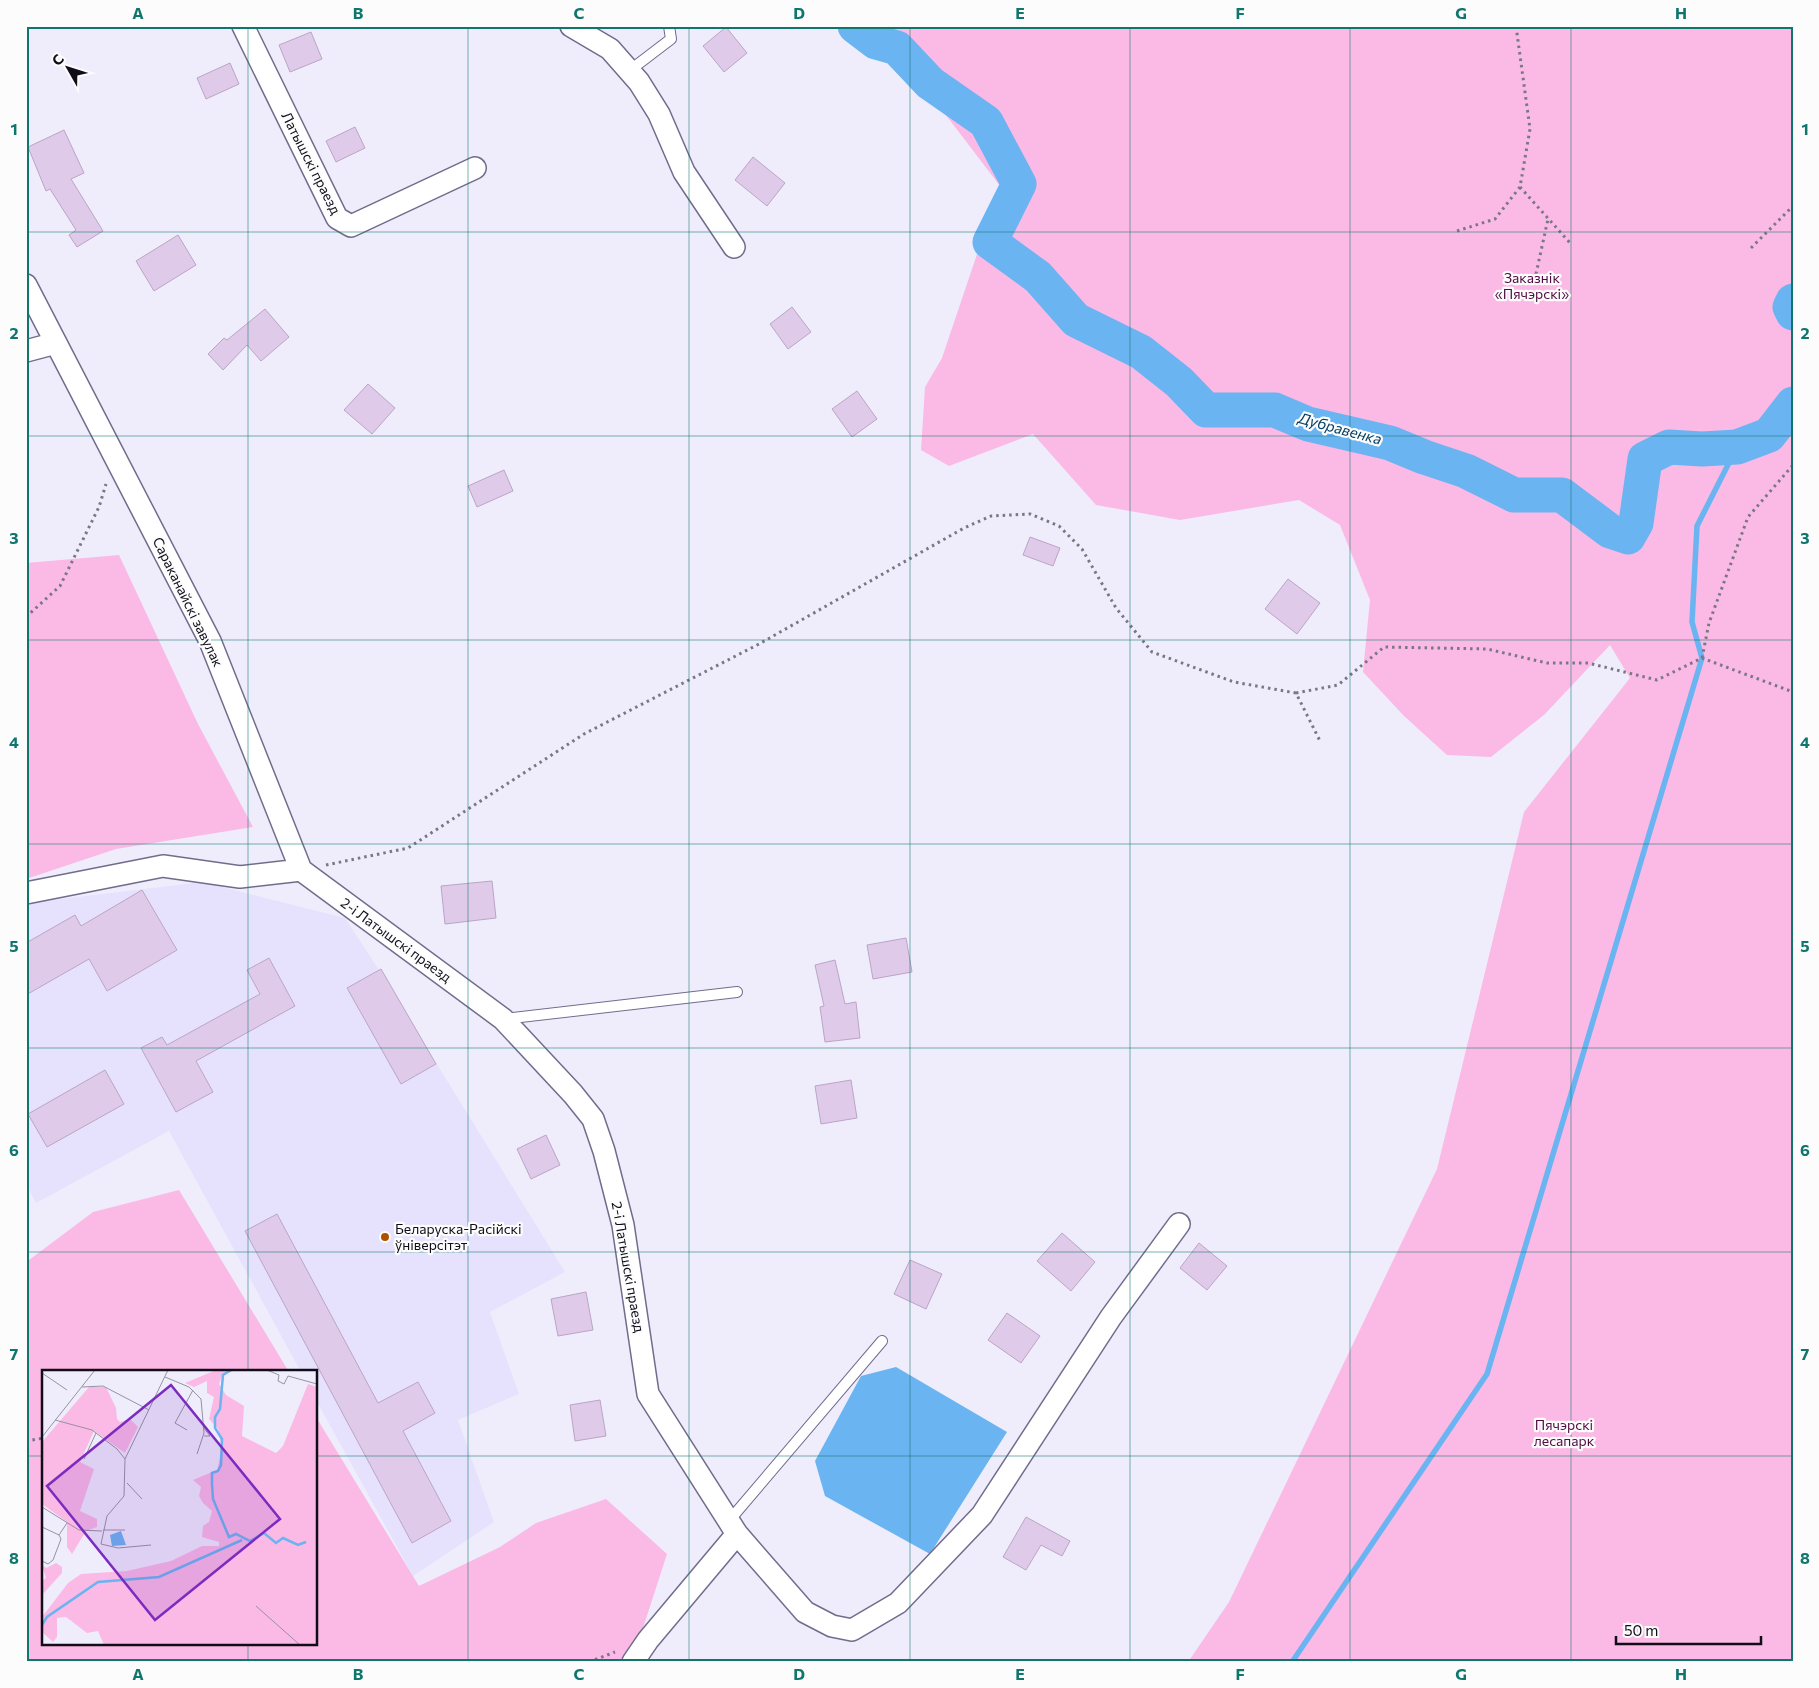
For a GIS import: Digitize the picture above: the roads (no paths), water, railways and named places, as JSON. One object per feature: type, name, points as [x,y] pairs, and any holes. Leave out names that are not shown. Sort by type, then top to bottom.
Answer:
[{"type":"street","name":"Латышскі праезд","points":[[244,26],[337,218],[351,226],[475,168]]},
{"type":"street","points":[[570,26],[610,49],[629,71],[659,114],[684,172],[734,247]]},
{"type":"street","name":"Сараканайскі завулак","points":[[26,285],[210,641],[301,870]]},
{"type":"street","points":[[26,351],[56,343]]},
{"type":"street","points":[[26,893],[163,866],[240,877],[301,870]]},
{"type":"street","name":"2-і Латышскі праезд","points":[[301,870],[503,1019],[573,1094],[593,1119],[604,1151],[623,1226],[648,1394],[732,1528],[806,1612],[832,1626],[852,1630],[898,1603],[982,1515],[1111,1317],[1179,1224]]},
{"type":"street","points":[[634,1662],[648,1640],[732,1528]]},
{"type":"lane","points":[[629,71],[671,39],[669,26]]},
{"type":"lane","points":[[503,1019],[737,992]]},
{"type":"lane","points":[[732,1528],[882,1341]]},
{"type":"water","points":[[896,1367],[1007,1432],[930,1554],[825,1496],[815,1461],[861,1376]]},
{"type":"waterway","name":"Дубравенка","points":[[855,26],[876,42],[897,48],[930,83],[986,122],[1019,184],[990,242],[1038,277],[1076,320],[1141,352],[1179,382],[1206,410],[1275,410],[1308,424],[1390,443],[1466,471],[1514,495],[1562,495],[1610,531],[1628,537],[1636,523],[1645,459],[1669,447],[1702,449],[1737,447],[1769,435],[1793,404]]},
{"type":"waterway","name":"Дубравенка","points":[[1793,301],[1790,307],[1793,313]]},
{"type":"waterway","points":[[1292,1662],[1487,1374],[1702,658],[1692,622],[1697,526],[1737,447]]},
{"type":"place","name":"Беларуска-Расійскі ўніверсітэт","points":[[385,1237]]},
{"type":"park label","name":"Заказнік «Пячэрскі»","points":[[1532,286]]},
{"type":"park label","name":"Пячэрскі лесапарк","points":[[1564,1434]]}]
